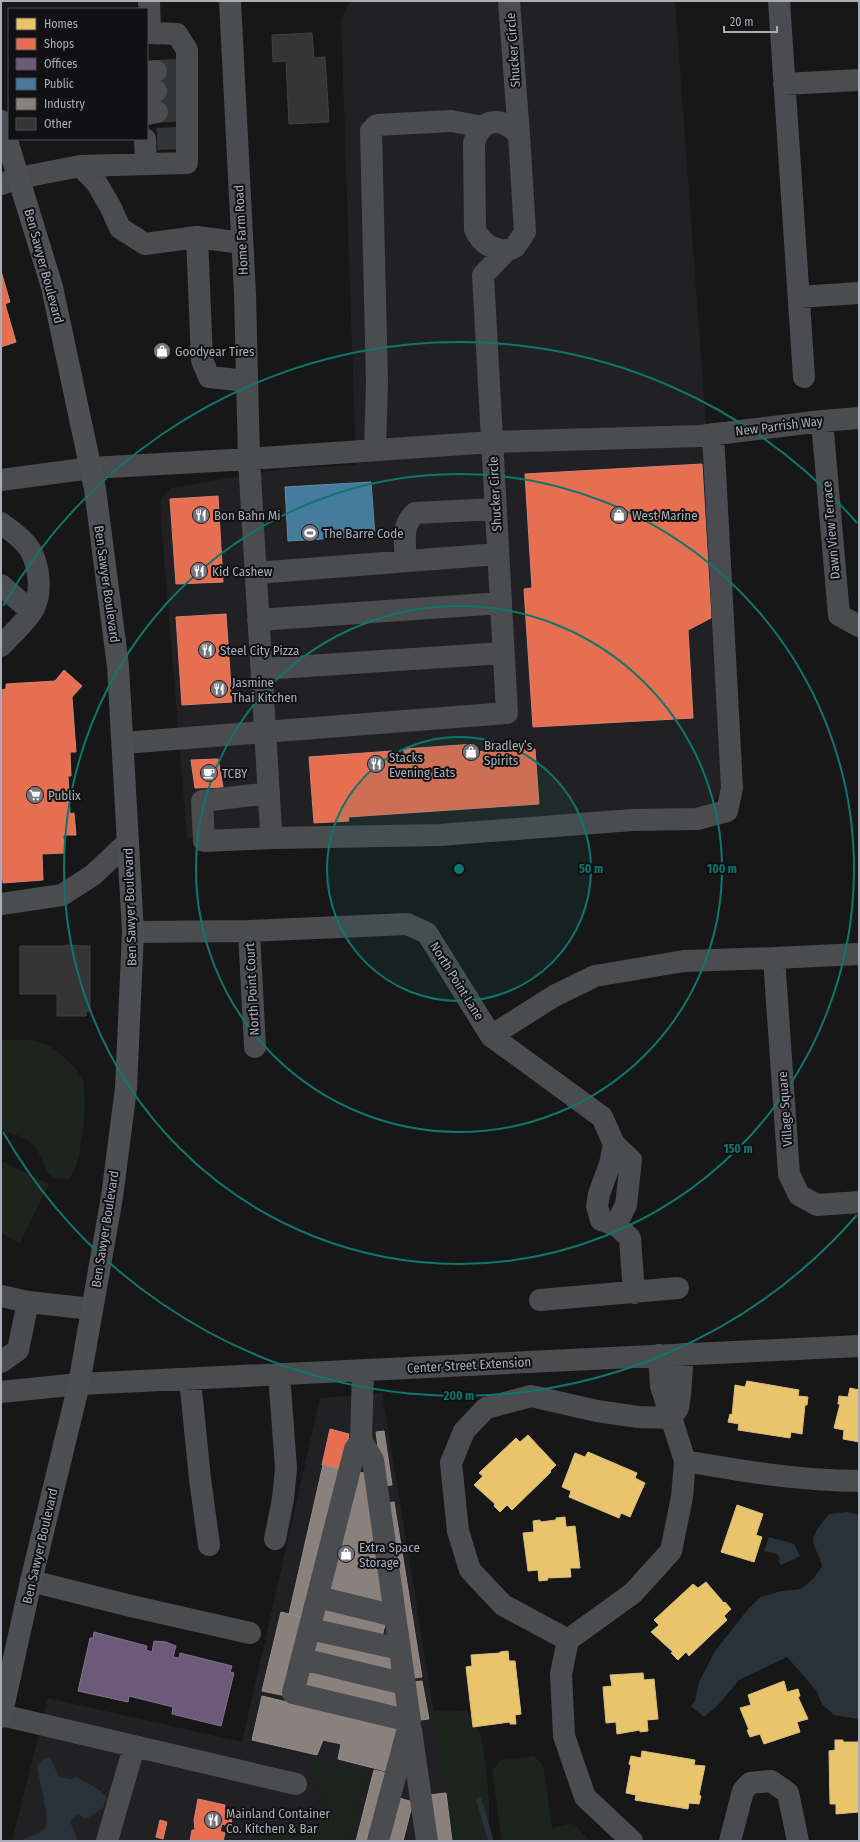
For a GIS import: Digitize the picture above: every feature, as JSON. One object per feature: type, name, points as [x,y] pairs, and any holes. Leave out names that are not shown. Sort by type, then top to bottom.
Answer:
[{"type":"main road","name":"Ben Sawyer Boulevard","points":[[1,121],[10,181],[52,287],[95,489],[118,666],[133,932],[126,1088],[112,1197],[79,1384],[31,1581],[1,1716]]},
{"type":"street","points":[[10,181],[80,166],[187,163],[183,138],[167,91],[187,50],[177,34],[154,41],[150,33],[149,1]]},
{"type":"street","name":"Home Farm Road","points":[[230,1],[242,243],[249,459],[271,831],[274,838]]},
{"type":"street","name":"Shucker Circle","points":[[483,275],[506,251],[515,247],[525,232],[509,1]]},
{"type":"street","points":[[779,1],[804,377]]},
{"type":"street","points":[[784,84],[859,80]]},
{"type":"street","name":"Shucker Circle","points":[[265,732],[507,713],[483,275],[478,237],[475,229],[474,143],[476,134],[492,124],[516,99]]},
{"type":"street","points":[[375,450],[377,382],[371,131],[377,125],[451,121],[508,124],[519,135]]},
{"type":"street","points":[[146,164],[149,140]]},
{"type":"street","points":[[80,166],[96,182],[110,206],[120,228],[145,244],[197,237],[242,243]]},
{"type":"street","points":[[197,237],[202,360],[209,377],[247,381]]},
{"type":"street","points":[[478,237],[484,244],[495,249],[506,251]]},
{"type":"street","points":[[799,297],[859,294]]},
{"type":"street","name":"New Parrish Way","points":[[1,480],[90,468],[249,459],[492,442],[706,435],[859,418]]},
{"type":"street","name":"Dawn View Terrace","points":[[822,421],[839,615],[859,626]]},
{"type":"street","points":[[269,793],[202,801],[204,842],[274,838],[440,835],[632,820],[697,819],[727,811],[732,788],[706,435]]},
{"type":"street","points":[[406,561],[405,527],[410,517],[415,513],[496,509]]},
{"type":"street","points":[[1,523],[18,536],[30,550],[38,574],[38,593],[31,611],[1,646]]},
{"type":"street","points":[[256,573],[498,554]]},
{"type":"street","points":[[1,585],[31,611]]},
{"type":"street","points":[[258,620],[501,604]]},
{"type":"street","points":[[262,669],[504,653]]},
{"type":"street","points":[[123,743],[265,732]]},
{"type":"street","points":[[1,904],[62,896],[93,875],[128,842]]},
{"type":"street","name":"North Point Lane","points":[[133,932],[249,931],[407,924],[427,933],[491,1036],[602,1117],[614,1144],[631,1160],[626,1205],[616,1225],[630,1238],[634,1293]]},
{"type":"street","name":"North Point Court","points":[[249,931],[255,1047]]},
{"type":"street","points":[[491,1036],[554,996],[595,976],[684,961],[859,954]]},
{"type":"street","name":"Village Square","points":[[774,958],[789,1174],[799,1195],[817,1205],[859,1202]]},
{"type":"street","points":[[540,1300],[678,1288]]},
{"type":"street","points":[[1,1296],[28,1302],[92,1309]]},
{"type":"street","points":[[1,1362],[18,1350],[28,1302]]},
{"type":"street","name":"Center Street Extension","points":[[1,1392],[79,1384],[859,1346]]},
{"type":"street","points":[[671,1418],[678,1408],[683,1354]]},
{"type":"street","points":[[632,1841],[585,1798],[564,1736],[561,1674],[568,1640],[633,1593],[671,1551],[682,1498],[685,1461],[661,1386],[659,1355]]},
{"type":"street","points":[[363,1370],[361,1440],[355,1449],[293,1693],[410,1721]]},
{"type":"street","points":[[274,1539],[283,1499],[286,1468],[280,1374]]},
{"type":"street","points":[[190,1379],[200,1479],[209,1545]]},
{"type":"street","points":[[568,1640],[503,1605],[470,1570],[458,1531],[451,1463],[464,1431],[486,1408],[531,1396],[597,1411],[638,1417],[671,1418]]},
{"type":"street","points":[[361,1440],[373,1460],[427,1841]]},
{"type":"street","points":[[685,1461],[771,1476],[834,1481],[859,1481]]},
{"type":"street","points":[[31,1581],[131,1606],[250,1633]]},
{"type":"street","points":[[318,1597],[395,1616]]},
{"type":"street","points":[[310,1629],[400,1649]]},
{"type":"street","points":[[302,1659],[405,1684]]},
{"type":"street","points":[[1,1716],[296,1784]]},
{"type":"street","points":[[378,1841],[410,1721]]},
{"type":"street","points":[[107,1841],[134,1747]]},
{"type":"street","points":[[730,1841],[743,1791],[750,1783],[771,1782],[788,1794],[798,1841]]},
{"type":"street","points":[[413,1841],[422,1806]]},
{"type":"shaded area","points":[[350,1],[675,1],[709,466],[722,791],[708,809],[517,822],[187,838],[160,508],[162,497],[171,488],[281,469],[356,465],[341,20]]},
{"type":"shaded area","points":[[1,1040],[26,1040],[44,1043],[53,1048],[67,1060],[82,1078],[85,1098],[83,1131],[77,1164],[69,1179],[60,1179],[50,1174],[46,1170],[35,1147],[24,1138],[15,1134],[1,1131]]},
{"type":"shaded area","points":[[1,1161],[49,1184],[20,1243],[1,1233]]},
{"type":"shaded area","name":"Extra Space Storage","points":[[382,1393],[455,1841],[349,1841],[366,1774],[309,1777],[326,1796],[314,1825],[292,1823],[254,1837],[250,1841],[12,1841],[48,1698],[242,1742],[320,1398]]},
{"type":"shaded area","points":[[848,1512],[859,1515],[859,1719],[834,1715],[822,1704],[816,1690],[787,1657],[739,1680],[717,1706],[704,1717],[691,1706],[695,1701],[699,1682],[715,1651],[749,1608],[761,1597],[781,1591],[801,1589],[814,1578],[822,1566],[813,1541],[815,1532],[829,1514]]},
{"type":"shaded area","points":[[769,1537],[794,1544],[800,1556],[781,1565],[777,1554],[764,1551]]},
{"type":"shaded area","points":[[433,1710],[467,1711],[481,1735],[489,1800],[489,1841],[452,1841]]},
{"type":"shaded area","points":[[533,1756],[543,1765],[552,1828],[573,1823],[590,1841],[502,1841],[492,1771],[501,1760]]},
{"type":"shaded area","points":[[50,1757],[59,1777],[71,1779],[77,1777],[98,1789],[107,1797],[103,1808],[86,1819],[77,1814],[70,1822],[78,1841],[22,1841],[40,1833],[45,1828],[45,1808],[37,1765],[43,1759]]},
{"type":"shaded area","points":[[312,1760],[366,1774],[349,1841],[250,1841],[254,1837],[292,1823],[314,1825],[326,1796],[308,1776]]},
{"type":"building: Homes","points":[[747,1381],[799,1390],[798,1396],[808,1397],[807,1405],[805,1405],[802,1434],[791,1432],[790,1438],[738,1430],[739,1424],[728,1422],[730,1414],[732,1415],[735,1385],[745,1387]]},
{"type":"building: Homes","points":[[850,1388],[859,1390],[859,1442],[843,1439],[844,1430],[834,1428],[840,1404],[838,1404],[839,1396],[848,1397]]},
{"type":"building: Homes","points":[[528,1435],[556,1465],[550,1471],[551,1472],[512,1510],[507,1505],[500,1512],[494,1506],[495,1504],[474,1485],[483,1476],[479,1473],[516,1438],[520,1442]]},
{"type":"building: Homes","points":[[588,1452],[637,1473],[635,1478],[645,1483],[630,1517],[621,1513],[619,1518],[569,1497],[571,1491],[562,1487],[575,1453],[585,1457]]},
{"type":"building: Homes","points":[[737,1505],[763,1514],[756,1535],[762,1537],[754,1562],[721,1552]]},
{"type":"building: Homes","points":[[565,1517],[566,1527],[575,1526],[580,1568],[570,1568],[571,1577],[547,1578],[548,1580],[539,1581],[538,1570],[528,1571],[523,1533],[534,1532],[533,1521],[540,1520],[540,1522],[556,1520],[556,1518]]},
{"type":"building: Homes","points":[[706,1582],[731,1609],[724,1616],[727,1620],[689,1656],[686,1652],[678,1660],[671,1653],[673,1652],[651,1632],[659,1625],[654,1620],[693,1584],[698,1588]]},
{"type":"building: Homes","points":[[508,1651],[509,1661],[515,1661],[521,1714],[515,1715],[516,1724],[510,1724],[510,1722],[473,1727],[466,1667],[472,1666],[471,1655]]},
{"type":"building: Homes","points":[[643,1673],[644,1680],[654,1679],[658,1719],[647,1720],[648,1731],[640,1732],[640,1730],[617,1734],[616,1722],[606,1723],[603,1687],[612,1686],[610,1675]]},
{"type":"building: Homes","points":[[784,1681],[787,1692],[798,1689],[800,1696],[798,1697],[808,1719],[797,1722],[800,1732],[764,1744],[760,1734],[750,1737],[747,1730],[749,1730],[740,1708],[751,1705],[748,1695]]},
{"type":"building: Homes","points":[[835,1740],[843,1740],[843,1742],[859,1742],[859,1812],[836,1814],[836,1804],[830,1804],[829,1751],[835,1750]]},
{"type":"building: Homes","points":[[642,1751],[695,1760],[694,1765],[705,1766],[699,1795],[701,1796],[699,1804],[689,1803],[688,1809],[635,1800],[636,1795],[626,1793],[631,1765],[629,1764],[631,1756],[641,1758]]},
{"type":"building: Shops","points":[[1,271],[10,302],[5,304],[16,342],[1,347]]},
{"type":"building: Shops","points":[[702,464],[711,618],[688,630],[693,718],[533,727],[524,589],[532,588],[525,474]]},
{"type":"building: Shops","points":[[218,496],[223,582],[176,584],[170,499]]},
{"type":"building: Shops","points":[[226,614],[232,702],[182,705],[176,617]]},
{"type":"building: Shops","name":"Publix","points":[[64,670],[82,686],[72,697],[76,752],[70,752],[71,776],[68,776],[70,814],[74,813],[76,835],[63,835],[64,853],[42,854],[43,880],[3,883],[1,857],[1,690],[6,689],[6,684],[55,681]]},
{"type":"building: Shops","points":[[474,744],[474,752],[486,751],[486,746],[520,744],[521,750],[535,749],[539,804],[348,817],[349,821],[314,823],[309,757],[392,751],[392,757],[404,757],[404,749]]},
{"type":"building: Shops","points":[[218,759],[223,787],[195,788],[191,760]]},
{"type":"building: Shops","points":[[330,1429],[349,1434],[348,1439],[351,1439],[341,1469],[322,1465]]},
{"type":"building: Shops","name":"Mainland Container Co. Kitchen & Bar","points":[[198,1799],[225,1805],[224,1810],[234,1812],[230,1827],[222,1824],[220,1831],[225,1833],[223,1841],[190,1841],[192,1830],[195,1830],[194,1820]]},
{"type":"building: Shops","points":[[160,1820],[167,1822],[163,1839],[156,1837]]},
{"type":"building: Offices","points":[[94,1632],[147,1646],[146,1650],[152,1652],[154,1641],[166,1642],[176,1646],[173,1657],[179,1658],[180,1653],[232,1666],[230,1672],[234,1673],[221,1726],[172,1714],[173,1707],[129,1696],[128,1702],[78,1691],[90,1638],[93,1638]]},
{"type":"building: Public","points":[[371,482],[375,536],[288,541],[285,487]]},
{"type":"building: Industry","points":[[384,1431],[392,1485],[383,1486],[376,1432]]},
{"type":"building: Industry","points":[[323,1465],[340,1469],[305,1618],[289,1614]]},
{"type":"building: Industry","points":[[355,1471],[368,1474],[389,1605],[327,1590]]},
{"type":"building: Industry","points":[[394,1502],[422,1677],[414,1678],[387,1503]]},
{"type":"building: Industry","points":[[323,1605],[386,1621],[382,1637],[319,1622]]},
{"type":"building: Industry","points":[[281,1612],[305,1618],[286,1696],[262,1691]]},
{"type":"building: Industry","points":[[315,1637],[394,1656],[390,1672],[311,1653]]},
{"type":"building: Industry","points":[[308,1668],[402,1691],[398,1707],[304,1685]]},
{"type":"building: Industry","points":[[422,1681],[429,1719],[420,1720],[414,1682]]},
{"type":"building: Industry","points":[[262,1696],[403,1730],[393,1773],[338,1759],[341,1744],[323,1740],[317,1755],[252,1740]]},
{"type":"building: Industry","points":[[374,1770],[387,1773],[370,1841],[356,1841]]},
{"type":"building: Industry","points":[[446,1793],[452,1841],[435,1841],[429,1795]]},
{"type":"building: Industry","points":[[396,1797],[413,1802],[403,1841],[385,1841]]},
{"type":"building: Other","points":[[312,33],[314,58],[325,57],[329,122],[289,124],[286,61],[273,62],[272,35]]},
{"type":"building: Other","points":[[20,946],[90,946],[90,1011],[86,1011],[86,1016],[57,1016],[57,994],[20,994]]},
{"type":"waterway","points":[[479,1800],[491,1841]]},
{"type":"tunnel","points":[[156,71],[177,70]]},
{"type":"tunnel","points":[[156,91],[178,90]]},
{"type":"tunnel","points":[[157,112],[179,110]]},
{"type":"tunnel","points":[[157,139],[178,138]]},
{"type":"place","name":"Goodyear Tires","points":[[162,351]]},
{"type":"place","name":"Bon Bahn Mi","points":[[201,515]]},
{"type":"place","name":"West Marine","points":[[619,515]]},
{"type":"place","name":"The Barre Code","points":[[310,533]]},
{"type":"place","name":"Kid Cashew","points":[[199,571]]},
{"type":"place","name":"Steel City Pizza","points":[[207,650]]},
{"type":"place","name":"Jasmine Thai Kitchen","points":[[219,689]]},
{"type":"place","name":"Bradley’s Spirits","points":[[471,752]]},
{"type":"place","name":"Stacks Evening Eats","points":[[376,764]]},
{"type":"place","name":"TCBY","points":[[209,773]]},
{"type":"place","name":"Publix","points":[[35,795]]},
{"type":"place","name":"Extra Space Storage","points":[[346,1554]]},
{"type":"place","name":"Mainland Container Co. Kitchen & Bar","points":[[213,1820]]}]
